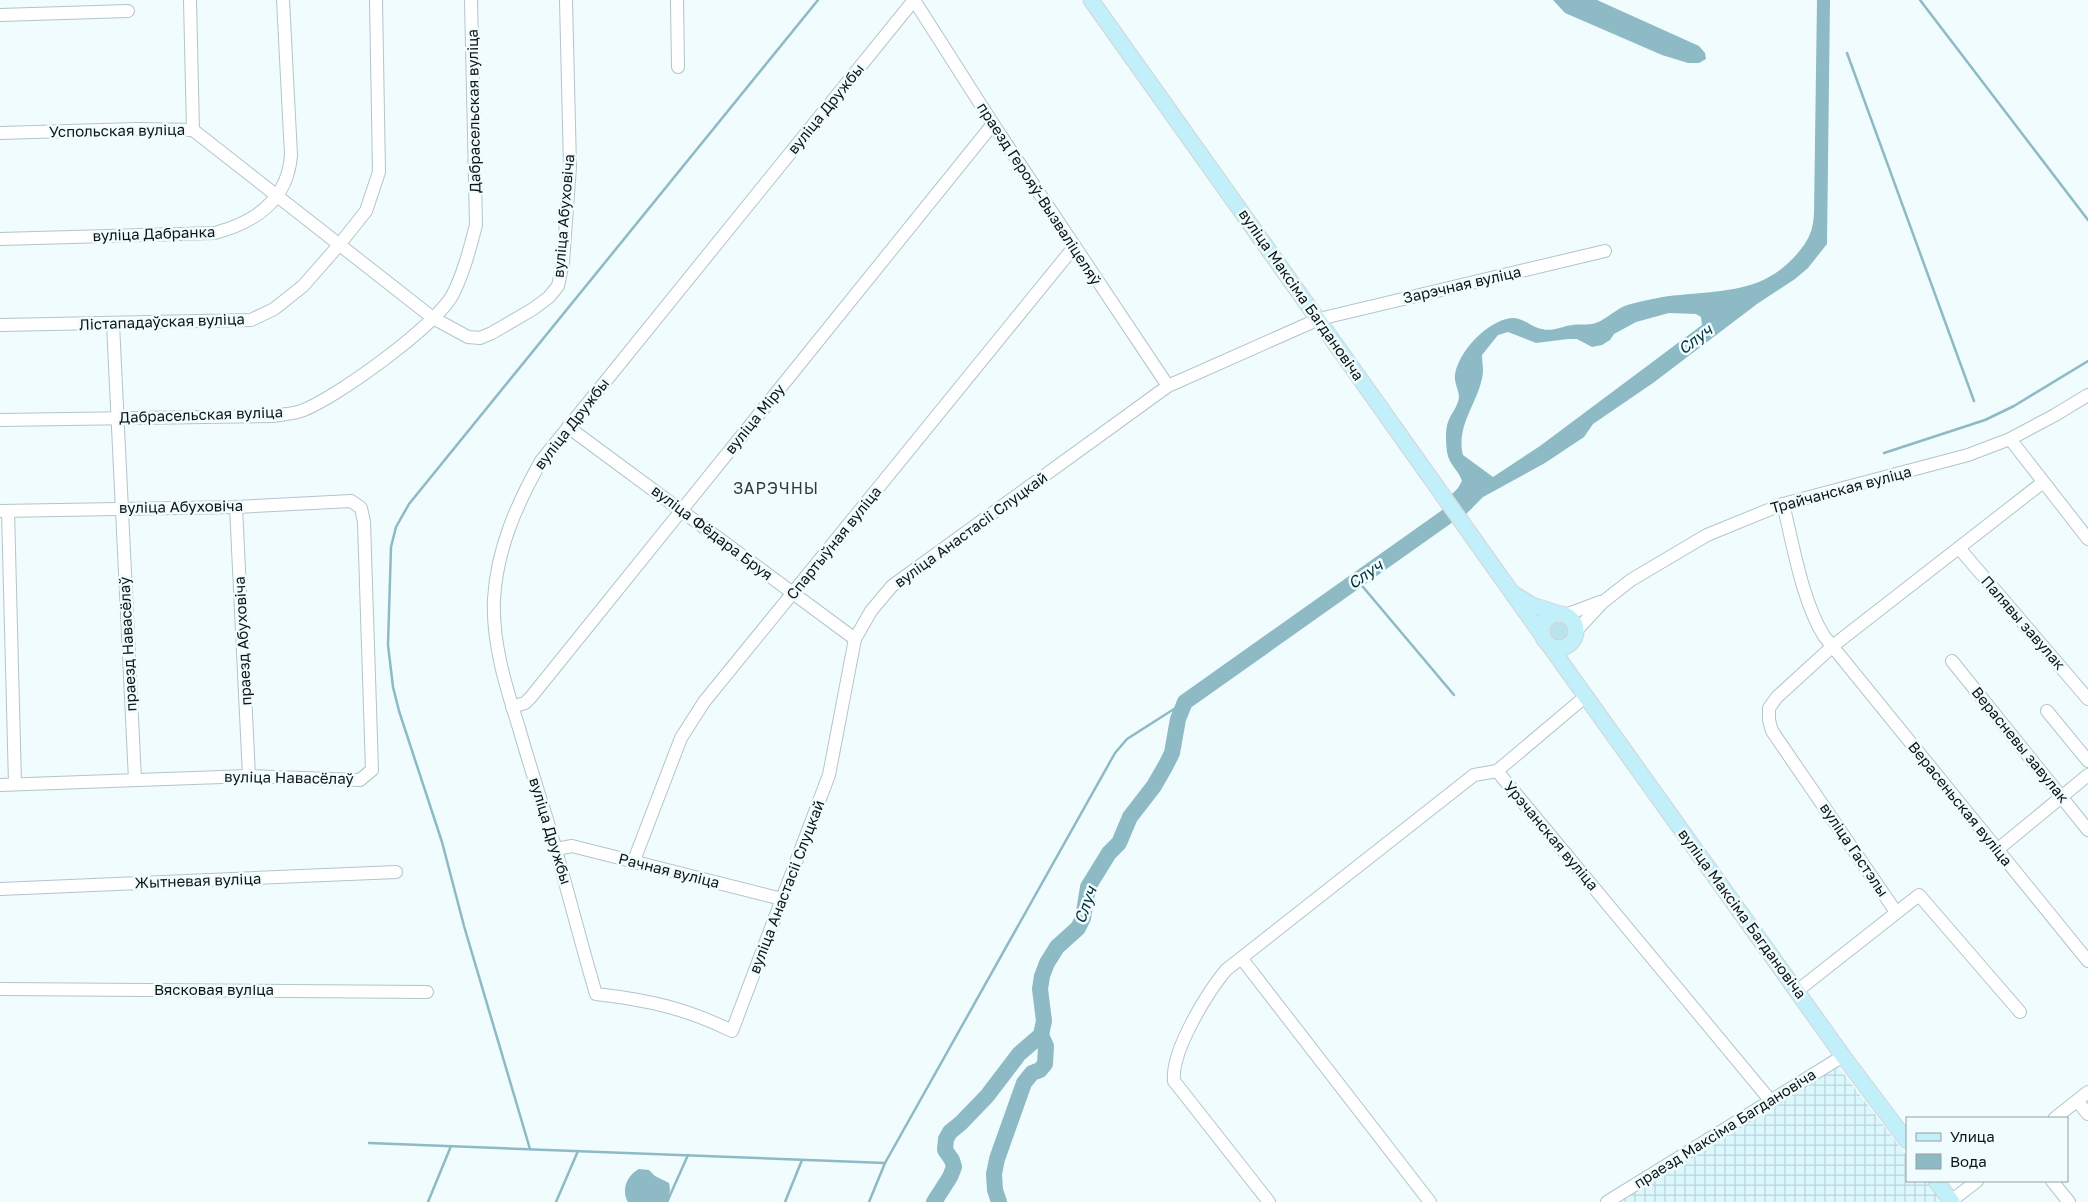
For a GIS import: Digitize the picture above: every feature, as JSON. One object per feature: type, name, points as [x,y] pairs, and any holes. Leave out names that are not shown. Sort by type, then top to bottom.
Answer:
[{"type":"main road","name":"вуліца Максіма Багдановіча","points":[[1092,0],[1510,591],[1843,1056],[1906,1140]]},
{"type":"main road","name":"вуліца Максіма Багдановіча","points":[[1510,591],[1532,605],[1563,615]]},
{"type":"main road","points":[[1552,615],[1563,615],[1572,620],[1575,636],[1562,648],[1546,640],[1542,627],[1552,615]]},
{"type":"main road","name":"вуліца Максіма Багдановіча","points":[[1575,636],[1574,672],[1582,691]]},
{"type":"main road","points":[[1937,1182],[1952,1201]]},
{"type":"street","name":"Успольская вуліца","points":[[0,133],[193,130],[190,0]]},
{"type":"street","name":"вуліца Дабранка","points":[[0,238],[216,233],[245,223],[278,197],[287,179],[291,155],[283,0]]},
{"type":"street","name":"Лістападаўская вуліца","points":[[0,325],[251,320],[274,309],[303,286],[366,212],[379,172],[376,0]]},
{"type":"street","name":"Дабрасельская вуліца","points":[[0,420],[274,416],[300,411],[325,400],[375,366],[433,318],[452,295],[470,251],[476,225],[471,0]]},
{"type":"street","name":"вуліца Абуховіча","points":[[193,130],[433,318],[468,338],[480,338],[533,309],[549,297],[558,286],[563,262],[570,167],[566,0]]},
{"type":"street","points":[[677,0],[678,67]]},
{"type":"street","name":"праезд Герояў-Вызваліцеляў","points":[[914,0],[993,124],[1168,386]]},
{"type":"street","name":"вуліца Дружбы","points":[[732,1031],[666,1004],[596,994],[556,849],[502,673],[496,637],[494,600],[498,564],[507,532],[524,492],[541,461],[914,0]]},
{"type":"street","points":[[0,15],[128,11]]},
{"type":"street","name":"вуліца Міру","points":[[512,707],[525,703],[993,124]]},
{"type":"street","name":"Спартыўная вуліца","points":[[633,863],[682,738],[704,702],[794,594],[1074,246]]},
{"type":"street","name":"Зарэчная вуліца","points":[[1168,386],[1319,319],[1605,251]]},
{"type":"street","name":"праезд Навасёлаў","points":[[113,324],[116,418],[135,780]]},
{"type":"street","name":"вуліца Анастасіі Слуцкай","points":[[732,1031],[829,775],[855,639],[871,611],[892,586],[1168,386]]},
{"type":"street","name":"Трайчанская вуліца","points":[[1575,636],[1603,602],[1655,565],[1707,535],[1782,504],[1968,455],[2010,439],[2088,395]]},
{"type":"street","name":"вуліца Фёдара Бруя","points":[[568,427],[855,639]]},
{"type":"street","points":[[2010,439],[2042,483],[2088,539]]},
{"type":"street","name":"вуліца Гастэлы","points":[[2020,1012],[1919,895],[1896,912],[1772,731],[1769,720],[1769,708],[1777,697],[1834,645],[2042,483]]},
{"type":"street","name":"вуліца Абуховіча","points":[[4,511],[236,507],[351,501],[361,508]]},
{"type":"street","name":"Верасеньская вуліца","points":[[1782,504],[1813,614],[1824,636],[1834,645],[2088,961]]},
{"type":"street","name":"праезд Абуховіча","points":[[236,507],[249,776]]},
{"type":"street","name":"вуліца Навасёлаў","points":[[0,785],[249,776],[360,780],[372,770],[364,522],[361,508]]},
{"type":"street","points":[[4,511],[15,784]]},
{"type":"street","name":"Палявы завулак","points":[[1959,548],[2088,699]]},
{"type":"street","name":"Трайчанская вуліца","points":[[1563,615],[1603,602]]},
{"type":"street","name":"Верасневы завулак","points":[[1952,661],[2088,830]]},
{"type":"street","points":[[1497,771],[1582,691]]},
{"type":"street","points":[[2047,710],[2088,761]]},
{"type":"street","name":"Урэчанская вуліца","points":[[1269,1202],[1174,1081],[1175,1062],[1182,1044],[1213,986],[1226,970],[1474,774],[1497,771],[1770,1100]]},
{"type":"street","points":[[1997,850],[2088,775]]},
{"type":"street","name":"Рачная вуліца","points":[[556,849],[572,846],[633,863],[782,899]]},
{"type":"street","name":"Жытневая вуліца","points":[[0,889],[396,872]]},
{"type":"street","points":[[1797,991],[1896,912]]},
{"type":"street","points":[[1242,959],[1430,1202]]},
{"type":"street","name":"Вясковая вуліца","points":[[0,989],[427,992]]},
{"type":"street","name":"праезд Максіма Багдановіча","points":[[1607,1202],[1843,1056]]},
{"type":"street","points":[[2056,1117],[2088,1092]]},
{"type":"street","points":[[2077,1101],[2088,1114]]},
{"type":"street","points":[[1952,1201],[1976,1182]]},
{"type":"street","points":[[2053,1182],[2070,1202]]},
{"type":"shaded area","points":[[1560,619],[1565,620],[1571,626],[1571,636],[1565,642],[1560,643],[1555,642],[1549,636],[1548,631],[1549,626],[1555,620]]},
{"type":"shaded area","points":[[1837,1065],[1906,1155],[1906,1182],[1927,1182],[1943,1202],[1613,1202]]},
{"type":"water","points":[[1553,0],[1597,0],[1699,46],[1705,53],[1706,59],[1699,63],[1688,63],[1662,55],[1565,13]]},
{"type":"water","points":[[1817,0],[1830,0],[1827,244],[1808,268],[1795,279],[1757,304],[1653,383],[1593,424],[1584,437],[1545,463],[1483,497],[1466,514],[1452,494],[1462,481],[1448,456],[1446,429],[1459,397],[1455,378],[1457,366],[1468,348],[1484,331],[1502,320],[1511,318],[1519,319],[1546,330],[1572,325],[1591,324],[1601,321],[1620,308],[1631,304],[1667,296],[1729,290],[1758,282],[1771,276],[1797,254],[1807,240],[1813,225]],"holes":[[[1669,313],[1696,314],[1701,317],[1702,325],[1540,446],[1493,477],[1463,455],[1462,433],[1481,382],[1483,371],[1482,355],[1498,335],[1508,332],[1536,343],[1577,339],[1592,347],[1602,345],[1610,340],[1614,334],[1636,322]]]},
{"type":"water","points":[[639,1169],[649,1170],[655,1176],[669,1183],[668,1202],[628,1202],[625,1193],[626,1183],[631,1175]]},
{"type":"waterway","points":[[530,1149],[464,926],[442,842],[399,711],[393,687],[388,645],[391,547],[396,527],[409,504],[818,0]]},
{"type":"waterway","points":[[1920,0],[2088,220]]},
{"type":"waterway","points":[[1847,53],[1974,401]]},
{"type":"waterway","points":[[1884,453],[1985,420],[2014,406],[2088,361]]},
{"type":"waterway","name":"Случ","points":[[934,1202],[954,1167],[952,1160],[945,1150],[946,1139],[950,1132],[987,1096],[1019,1054],[1041,1035],[1044,1021],[1040,989],[1047,963],[1057,947],[1078,928],[1083,918],[1088,887],[1109,853],[1119,843],[1130,817],[1154,786],[1166,765],[1172,753],[1178,719],[1185,702],[1466,503]]},
{"type":"waterway","points":[[1358,581],[1454,695]]},
{"type":"waterway","points":[[869,1202],[885,1163],[1115,753],[1127,739],[1185,702]]},
{"type":"waterway","points":[[999,1202],[995,1190],[994,1174],[997,1159],[1024,1083],[1032,1073],[1040,1070],[1045,1064],[1046,1046],[1041,1035]]},
{"type":"waterway","points":[[369,1143],[885,1163]]},
{"type":"waterway","points":[[428,1202],[451,1146]]},
{"type":"waterway","points":[[556,1202],[578,1151]]},
{"type":"waterway","points":[[667,1202],[688,1155]]},
{"type":"waterway","points":[[785,1202],[802,1160]]},
{"type":"district","name":"ЗАРЭЧНЫ","points":[[776,488]]}]
